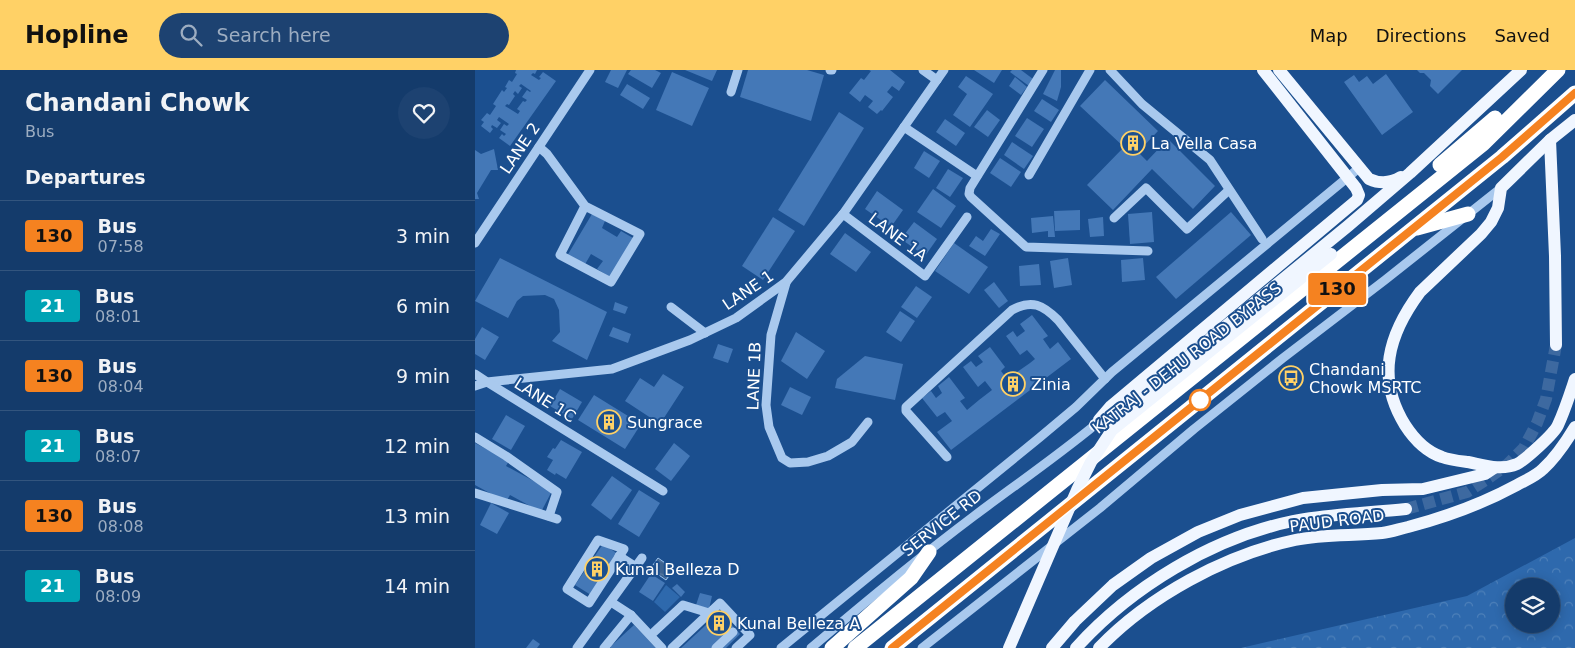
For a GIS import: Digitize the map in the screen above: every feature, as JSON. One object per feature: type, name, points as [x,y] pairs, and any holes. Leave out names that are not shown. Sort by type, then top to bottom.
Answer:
[{"type":"highway","points":[[1331,254],[1468,142],[1530,86],[1556,72]]},
{"type":"highway","name":"KATRAJ - DEHU ROAD BYPASS","points":[[855,648],[1483,144],[1556,72]]},
{"type":"highway","points":[[892,648],[1502,157],[1575,93]]},
{"type":"highway","points":[[1411,230],[1468,214]]},
{"type":"highway","points":[[832,648],[911,578],[929,552]]},
{"type":"main road","points":[[1095,424],[1111,406],[1349,208],[1359,196],[1358,192],[1263,70]]},
{"type":"main road","points":[[1279,70],[1369,179],[1376,182],[1389,182],[1409,173]]},
{"type":"main road","points":[[1095,424],[1117,414],[1348,226],[1521,70]]},
{"type":"main road","points":[[1494,468],[1441,457],[1423,447],[1410,432],[1399,414],[1389,390],[1390,352],[1398,326],[1420,292],[1491,222],[1498,208],[1501,188],[1550,140],[1575,120]]},
{"type":"main road","points":[[1550,140],[1553,186],[1556,346]]},
{"type":"main road","points":[[1009,648],[1077,490],[1091,462],[1112,430],[1331,254]]},
{"type":"main road","name":"PAUD ROAD","points":[[1052,648],[1075,621],[1113,585],[1151,558],[1198,532],[1240,516],[1303,498],[1423,488],[1479,476],[1494,468],[1521,461],[1557,427],[1575,379]]},
{"type":"main road","name":"PAUD ROAD","points":[[1099,648],[1135,616],[1171,591],[1212,569],[1252,553],[1296,540],[1336,535],[1383,533],[1441,519],[1499,495],[1543,470],[1563,446],[1575,427]]},
{"type":"main road","points":[[1076,648],[1090,632],[1124,602],[1162,575],[1207,551],[1248,534],[1291,522],[1335,515],[1406,509]]},
{"type":"street","name":"LANE 2","points":[[475,242],[590,70]]},
{"type":"street","points":[[731,92],[738,70]]},
{"type":"street","points":[[923,70],[937,80]]},
{"type":"street","name":"LANE 1","points":[[475,386],[487,382],[612,369],[705,333],[736,318],[787,282],[843,214],[944,70]]},
{"type":"street","points":[[1043,70],[977,176],[970,188],[969,194],[1026,247],[1148,250]]},
{"type":"street","points":[[1029,174],[1090,70]]},
{"type":"street","points":[[1110,70],[1142,104],[1210,160],[1262,239]]},
{"type":"street","points":[[904,127],[977,176]]},
{"type":"street","points":[[539,147],[547,154],[585,206],[640,234],[611,282],[560,255],[585,206]]},
{"type":"street","points":[[781,648],[1039,438],[1076,407],[1105,379],[1359,168]]},
{"type":"street","points":[[1114,218],[1146,188],[1187,229],[1229,190]]},
{"type":"street","points":[[923,648],[1100,508],[1194,429],[1283,358],[1501,188]]},
{"type":"street","name":"LANE 1A","points":[[843,214],[925,276],[967,216]]},
{"type":"street","name":"LANE 1B","points":[[787,282],[771,335],[766,405],[769,427],[782,458],[790,463],[809,462],[828,456],[852,442],[868,422]]},
{"type":"street","points":[[947,457],[906,411],[906,406],[1012,310],[1019,306],[1028,304],[1040,306],[1049,311],[1087,354],[1105,379]]},
{"type":"street","points":[[671,307],[705,333]]},
{"type":"street","points":[[475,374],[487,382]]},
{"type":"street","name":"LANE 1C","points":[[487,382],[663,491]]},
{"type":"street","name":"SERVICE RD","points":[[811,648],[858,608],[973,517],[1062,452],[1095,424]]},
{"type":"street","points":[[475,438],[506,456],[557,492],[553,518],[475,493]]},
{"type":"street","points":[[599,540],[624,549],[619,556],[589,603],[567,589],[599,540]]},
{"type":"street","points":[[619,556],[636,568]]},
{"type":"street","points":[[577,648],[642,558]]},
{"type":"street","points":[[611,602],[631,615],[662,648]]},
{"type":"street","points":[[641,618],[670,648],[720,603],[750,635],[736,648]]},
{"type":"street","points":[[654,632],[683,605],[709,614]]},
{"type":"street","points":[[604,648],[631,615]]},
{"type":"street","points":[[716,648],[733,632]]},
{"type":"green space","points":[[1575,538],[1575,648],[1241,648],[1467,596]]},
{"type":"green space","points":[[666,585],[680,597],[665,612],[654,602]]},
{"type":"water","points":[[658,558],[674,569],[666,580],[650,569]]},
{"type":"building","points":[[516,70],[537,70],[535,74],[531,75],[539,80],[543,72],[556,81],[510,146],[499,138],[502,134],[504,136],[506,134],[500,130],[504,124],[507,126],[509,124],[499,117],[497,120],[501,123],[497,128],[492,125],[493,129],[490,133],[481,126],[484,122],[481,120],[487,113],[490,115],[496,106],[493,104],[502,90],[504,92],[507,88],[505,87],[509,80],[512,82],[517,74],[515,73]],"holes":[[[521,84],[531,91],[527,90],[522,97],[527,100],[523,101],[517,109],[520,111],[518,114],[505,106],[509,105],[515,96],[513,94],[515,91],[518,94],[522,88],[519,86]]]},
{"type":"building","points":[[611,70],[627,70],[618,88],[605,82]]},
{"type":"building","points":[[631,70],[655,70],[661,73],[652,88],[628,74]]},
{"type":"building","points":[[685,70],[717,70],[712,81]]},
{"type":"building","points":[[748,70],[807,70],[824,75],[811,121],[740,97]]},
{"type":"building","points":[[869,70],[890,70],[905,82],[899,91],[892,86],[887,92],[893,97],[882,111],[877,114],[868,107],[873,101],[865,95],[860,102],[849,93],[861,78],[864,80],[871,71]]},
{"type":"building","points":[[974,70],[1002,70],[994,83]]},
{"type":"building","points":[[1012,70],[1021,70],[1033,79],[1029,86],[1010,72]]},
{"type":"building","points":[[1055,70],[1061,70],[1061,87],[1057,101],[1043,94]]},
{"type":"building","points":[[1417,70],[1462,70],[1438,94],[1430,86],[1431,80],[1424,73],[1420,73]]},
{"type":"building","points":[[672,72],[709,88],[692,126],[656,110]]},
{"type":"building","points":[[1386,74],[1413,112],[1382,135],[1344,82],[1354,75],[1359,82],[1367,76],[1373,84]]},
{"type":"building","points":[[966,76],[993,94],[970,127],[953,115],[967,94],[958,87]]},
{"type":"building","points":[[1015,77],[1027,87],[1021,95],[1009,86]]},
{"type":"building","name":"La Vella Casa","points":[[1105,80],[1158,131],[1138,152],[1147,161],[1168,139],[1215,186],[1193,209],[1152,169],[1113,210],[1087,185],[1124,147],[1080,106]]},
{"type":"building","points":[[627,84],[650,98],[643,109],[620,95]]},
{"type":"building","points":[[1042,99],[1059,110],[1051,122],[1034,111]]},
{"type":"building","points":[[987,110],[1000,120],[988,137],[974,127]]},
{"type":"building","points":[[839,112],[864,128],[804,226],[778,210]]},
{"type":"building","points":[[1027,118],[1044,129],[1032,147],[1015,136]]},
{"type":"building","points":[[945,119],[965,133],[956,146],[936,132]]},
{"type":"building","points":[[1012,142],[1033,156],[1024,169],[1004,155]]},
{"type":"building","points":[[494,149],[498,170],[491,170],[477,193],[479,199],[475,199],[475,150],[481,154]]},
{"type":"building","points":[[924,151],[940,161],[929,178],[914,168]]},
{"type":"building","points":[[1000,158],[1021,172],[1011,187],[990,173]]},
{"type":"building","points":[[948,169],[963,178],[950,197],[936,188]]},
{"type":"building","points":[[933,189],[956,206],[941,228],[917,212]]},
{"type":"building","points":[[877,191],[903,210],[891,227],[865,209]]},
{"type":"building","points":[[1080,210],[1080,230],[1055,231],[1054,211]]},
{"type":"building","points":[[1152,212],[1154,242],[1130,244],[1128,214]]},
{"type":"building","points":[[1231,212],[1251,235],[1176,299],[1156,277]]},
{"type":"building","points":[[592,214],[605,221],[602,228],[617,237],[621,231],[633,238],[610,277],[597,269],[603,261],[591,254],[584,266],[567,256]]},
{"type":"building","points":[[1053,216],[1055,237],[1048,237],[1048,231],[1032,233],[1031,218]]},
{"type":"building","points":[[773,217],[795,231],[763,280],[742,266]]},
{"type":"building","points":[[1103,217],[1104,236],[1090,237],[1088,219]]},
{"type":"building","points":[[914,222],[937,239],[925,256],[901,239]]},
{"type":"building","points":[[991,229],[1000,234],[985,256],[969,246],[976,236],[983,241]]},
{"type":"building","points":[[845,233],[871,252],[856,272],[830,254]]},
{"type":"building","points":[[954,243],[988,267],[969,294],[935,271]]},
{"type":"building","points":[[500,258],[607,312],[587,360],[552,341],[560,332],[559,310],[554,299],[545,295],[523,296],[517,301],[508,318],[475,301]]},
{"type":"building","points":[[1068,258],[1072,285],[1054,288],[1050,261]]},
{"type":"building","points":[[1143,258],[1145,280],[1122,282],[1121,260]]},
{"type":"building","points":[[1039,264],[1041,285],[1020,286],[1019,266]]},
{"type":"building","points":[[994,282],[1008,301],[999,308],[984,290]]},
{"type":"building","points":[[916,286],[932,297],[917,318],[901,307]]},
{"type":"building","points":[[615,302],[628,307],[625,314],[613,310]]},
{"type":"building","points":[[900,311],[915,321],[901,342],[886,332]]},
{"type":"building","name":"Zinia","points":[[1032,315],[1048,336],[1043,339],[1050,349],[1058,342],[1071,359],[951,450],[937,432],[952,421],[945,412],[937,417],[922,398],[931,391],[936,398],[942,393],[938,386],[949,377],[965,398],[960,401],[967,410],[992,390],[985,381],[978,387],[963,367],[971,361],[976,367],[983,362],[978,356],[990,347],[1005,367],[1001,371],[1007,379],[1030,363],[1035,359],[1027,350],[1020,355],[1006,336],[1013,331],[1017,337],[1025,331],[1020,324]]},
{"type":"building","points":[[482,327],[499,337],[485,360],[475,354],[475,339]]},
{"type":"building","points":[[613,327],[631,334],[628,343],[609,336]]},
{"type":"building","points":[[796,332],[825,351],[807,379],[781,361]]},
{"type":"building","points":[[718,344],[733,349],[728,363],[713,358]]},
{"type":"building","points":[[865,356],[903,364],[895,400],[835,388],[837,379]]},
{"type":"building","points":[[663,374],[684,387],[660,424],[625,401],[640,378],[654,387]]},
{"type":"building","points":[[790,387],[811,397],[802,415],[781,405]]},
{"type":"building","points":[[560,389],[582,402],[572,419],[550,406]]},
{"type":"building","name":"Sungrace","points":[[594,395],[641,424],[625,449],[578,420]]},
{"type":"building","points":[[506,415],[525,426],[511,450],[492,439]]},
{"type":"building","points":[[561,440],[582,452],[566,479],[547,470],[553,460],[547,457]]},
{"type":"building","points":[[475,443],[509,461],[506,466],[552,491],[541,512],[510,495],[506,502],[475,485]]},
{"type":"building","points":[[674,443],[690,456],[671,481],[655,469]]},
{"type":"building","points":[[612,476],[632,490],[611,520],[591,505]]},
{"type":"building","points":[[639,490],[660,503],[639,537],[618,524]]},
{"type":"building","points":[[491,503],[509,513],[497,534],[480,525]]},
{"type":"building","name":"Kunal Belleza D","points":[[603,544],[618,554],[591,595],[575,585]]},
{"type":"building","points":[[651,574],[665,583],[653,601],[639,592]]},
{"type":"building","points":[[677,584],[685,592],[681,597],[672,588]]},
{"type":"building","points":[[700,593],[712,596],[709,609],[696,605]]},
{"type":"building","name":"Kunal Belleza A","points":[[720,612],[740,634],[726,648],[681,648]]},
{"type":"building","points":[[634,625],[656,648],[610,647]]},
{"type":"building","points":[[533,639],[540,644],[537,648],[526,648]]},
{"type":"tunnel","points":[[1406,509],[1467,492],[1508,464],[1524,448],[1537,423],[1546,399],[1556,345]]},
{"type":"bus line","name":"130","points":[[892,648],[1502,157],[1575,93]]},
{"type":"place","name":"La Vella Casa","points":[[1133,143]]},
{"type":"place","name":"Chandani Chowk MSRTC","points":[[1291,378]]},
{"type":"place","name":"Zinia","points":[[1013,384]]},
{"type":"place","name":"Sungrace","points":[[609,422]]},
{"type":"place","name":"Kunal Belleza D","points":[[597,569]]},
{"type":"place","name":"Kunal Belleza A","points":[[719,623]]}]
